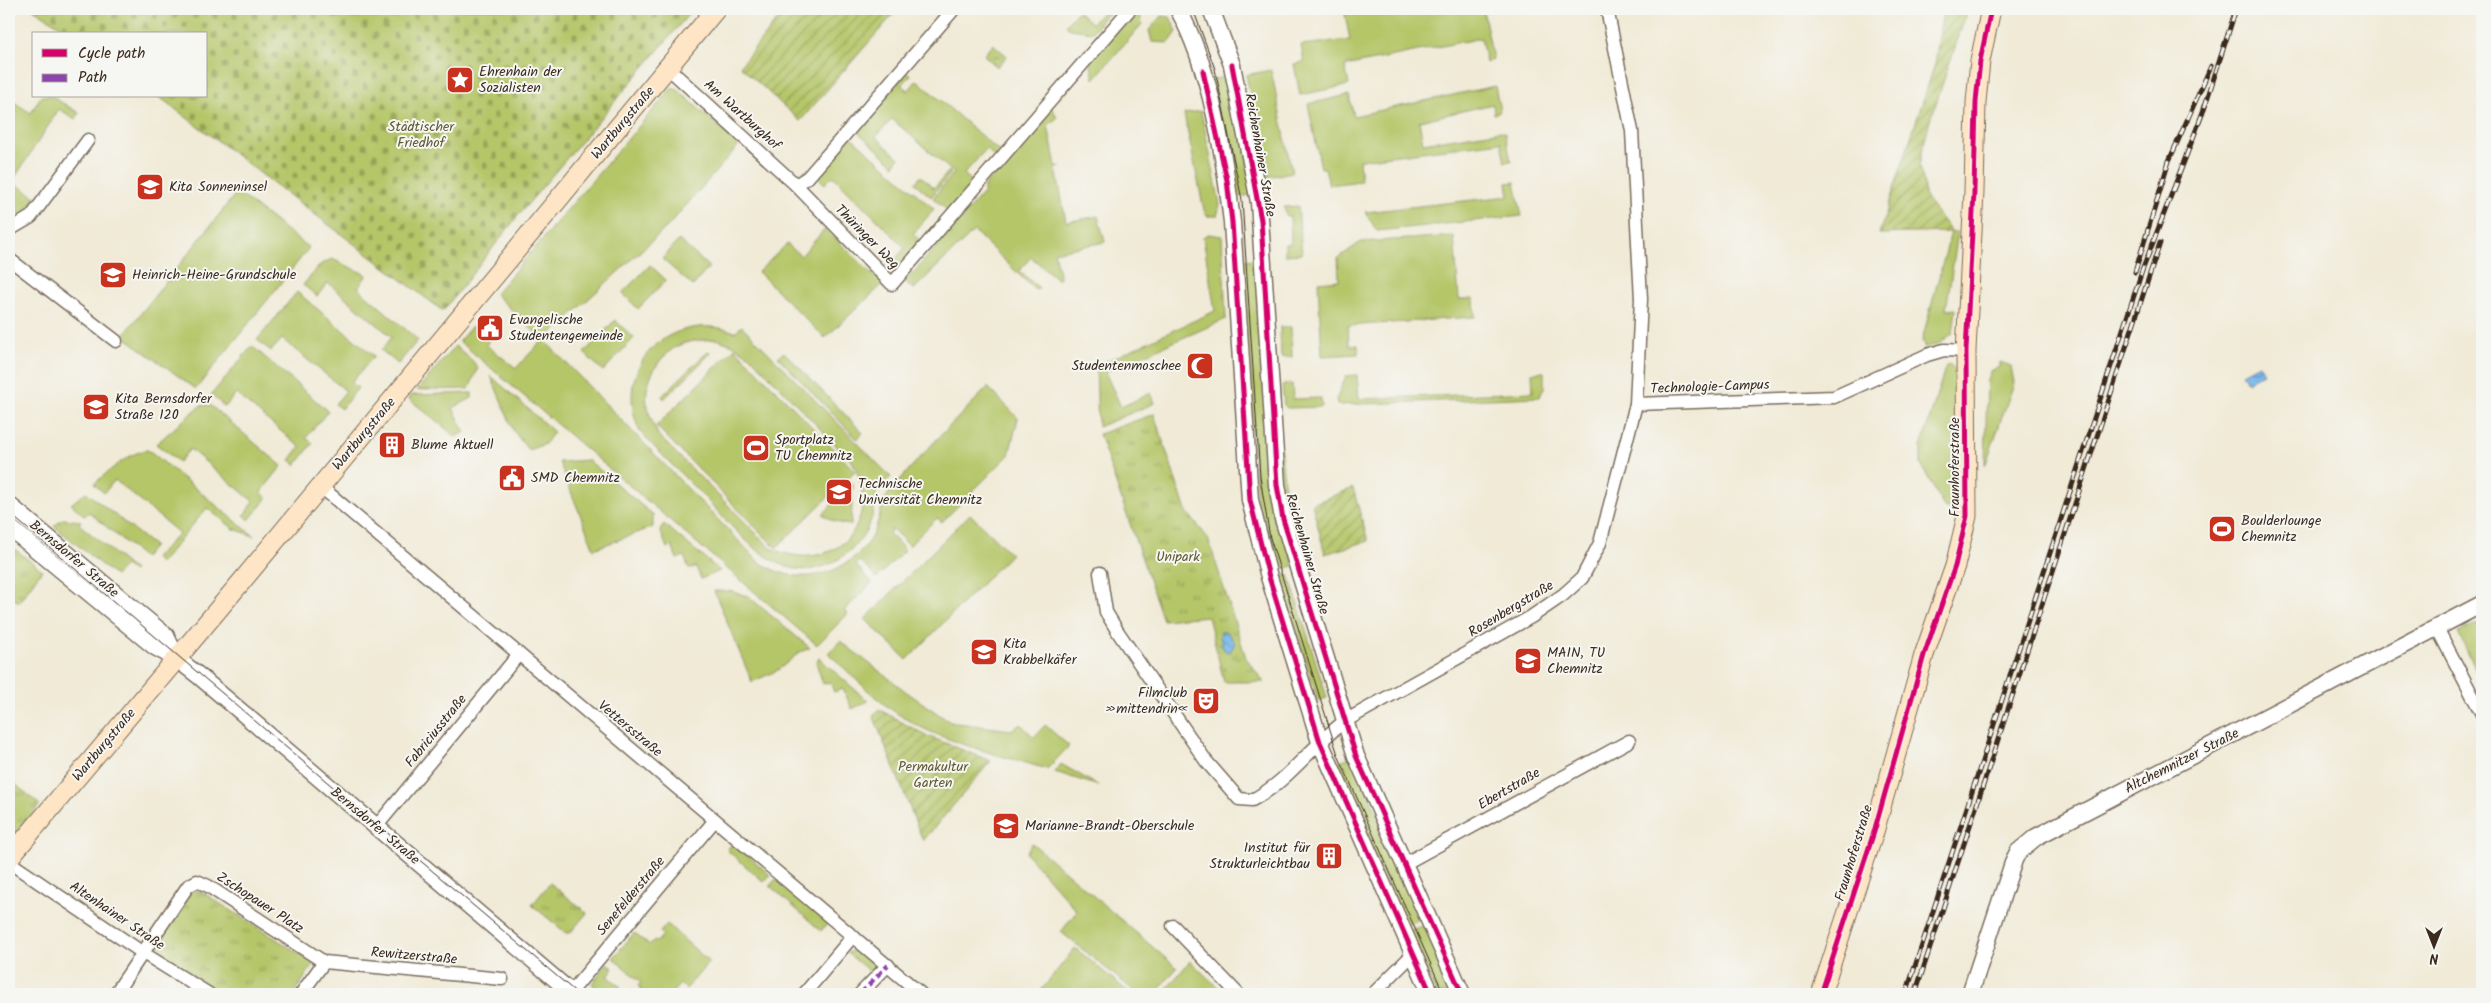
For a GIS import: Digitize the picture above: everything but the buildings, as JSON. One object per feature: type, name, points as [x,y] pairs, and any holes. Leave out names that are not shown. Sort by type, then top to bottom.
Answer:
[{"type":"main road","name":"Wartburgstraße","points":[[9,860],[716,9]]},
{"type":"main road","name":"Fraunhoferstraße","points":[[1820,994],[1874,832],[1924,655],[1964,531],[1968,492],[1966,351],[1974,192],[1976,102],[1980,61],[1991,9]]},
{"type":"street","points":[[796,185],[808,177],[954,9]]},
{"type":"street","name":"Thüringer Weg","points":[[796,185],[892,284],[1130,9]]},
{"type":"street","points":[[1178,9],[1192,36],[1206,81],[1227,180],[1233,232],[1252,511],[1269,578],[1320,742],[1431,994]]},
{"type":"street","name":"Reichenhainer Straße","points":[[1212,9],[1232,65],[1259,202],[1269,371],[1280,507],[1297,569],[1356,756],[1462,994]]},
{"type":"street","name":"Technologie-Campus","points":[[1606,9],[1632,132],[1640,299],[1636,404],[1834,396],[1927,355],[1944,350],[1966,351]]},
{"type":"street","name":"Am Wartburghof","points":[[668,68],[796,185]]},
{"type":"street","points":[[9,230],[31,217],[88,140]]},
{"type":"street","points":[[9,259],[116,341]]},
{"type":"street","name":"Rosenbergstraße","points":[[1320,742],[1345,721],[1531,617],[1563,595],[1582,578],[1600,543],[1636,404]]},
{"type":"street","name":"Vettersstraße","points":[[320,486],[921,994]]},
{"type":"street","name":"Bernsdorfer Straße","points":[[9,505],[166,636],[177,658]]},
{"type":"street","name":"Bernsdorfer Straße","points":[[9,527],[155,647],[177,658],[572,993]]},
{"type":"street","points":[[1100,572],[1106,612],[1118,632],[1206,761],[1239,799],[1252,800],[1258,797],[1306,757],[1320,742]]},
{"type":"street","name":"Altchemnitzer Straße","points":[[1970,994],[2014,860],[2018,852],[2036,837],[2482,604]]},
{"type":"street","points":[[2437,628],[2482,714]]},
{"type":"street","name":"Fabriciusstraße","points":[[376,827],[519,654]]},
{"type":"street","name":"Ebertstraße","points":[[1404,864],[1629,741]]},
{"type":"street","name":"Senefelderstraße","points":[[572,993],[715,820]]},
{"type":"street","name":"Altenhainer Straße","points":[[9,860],[143,953],[209,994]]},
{"type":"street","name":"Zschopauer Platz","points":[[143,953],[188,886],[197,881],[208,886],[324,962]]},
{"type":"street","points":[[1173,926],[1238,994]]},
{"type":"street","points":[[804,994],[853,936]]},
{"type":"street","points":[[115,994],[143,953]]},
{"type":"street","points":[[1373,994],[1413,954]]},
{"type":"street","points":[[301,994],[324,962]]},
{"type":"street","name":"Rewitzerstraße","points":[[324,962],[502,979]]},
{"type":"street","points":[[860,994],[888,965]]},
{"type":"green space","name":"Städtischer Friedhof","points":[[33,9],[693,9],[517,217],[443,311],[161,98],[208,98],[208,32],[70,32]]},
{"type":"green space","points":[[786,9],[898,9],[800,121],[740,66]]},
{"type":"green space","points":[[1105,9],[1112,11],[1108,15],[1106,14],[1093,32],[1070,29],[1066,25],[1078,11],[1092,23]]},
{"type":"green space","points":[[1136,9],[1139,9],[1142,24],[1094,79],[1090,61]]},
{"type":"green space","points":[[1344,9],[1483,9],[1493,59],[1486,63],[1481,38],[1345,66],[1349,85],[1300,95],[1294,64],[1304,62],[1301,45],[1350,40]]},
{"type":"green space","points":[[1943,9],[1968,9],[1928,127],[1919,166],[1924,184],[1924,195],[1951,232],[1879,234],[1935,64]]},
{"type":"green space","points":[[1162,16],[1170,17],[1177,32],[1169,43],[1152,42],[1149,30]]},
{"type":"green space","points":[[993,44],[1007,56],[997,67],[984,55]]},
{"type":"green space","points":[[1271,70],[1292,172],[1268,177],[1246,75]]},
{"type":"green space","points":[[907,72],[911,75],[902,85],[908,91],[917,80],[1000,152],[995,157],[986,149],[964,174],[975,184],[949,212],[933,198],[954,173],[892,119],[876,137],[899,158],[894,165],[857,131]]},
{"type":"green space","points":[[1230,76],[1254,195],[1234,197],[1211,80]]},
{"type":"green space","points":[[1495,86],[1500,111],[1494,114],[1493,104],[1419,121],[1423,143],[1502,131],[1505,133],[1511,161],[1505,162],[1501,142],[1359,160],[1361,181],[1329,185],[1325,168],[1321,168],[1308,104],[1349,95],[1354,116]]},
{"type":"green space","points":[[671,89],[677,89],[739,145],[669,225],[544,340],[759,562],[779,572],[806,576],[833,570],[845,564],[866,546],[877,524],[884,501],[901,478],[988,387],[1018,418],[1009,455],[942,522],[937,518],[909,546],[892,529],[889,533],[905,550],[877,578],[860,561],[856,565],[872,583],[844,611],[848,614],[817,645],[459,341],[472,326],[489,341],[486,345],[516,368],[543,340],[495,294]]},
{"type":"green space","points":[[40,98],[54,98],[79,113],[75,119],[59,109],[12,182],[36,197],[28,209],[9,219],[9,99],[31,113]]},
{"type":"green space","points":[[1050,108],[1053,109],[1057,118],[1048,125],[1056,166],[1061,167],[1056,168],[1066,222],[1098,216],[1105,242],[1054,252],[1060,278],[1058,280],[1031,257],[1019,271],[1039,288],[1035,290],[974,231],[914,289],[905,282],[984,192],[984,186]]},
{"type":"green space","points":[[1201,111],[1220,204],[1217,216],[1207,216],[1204,210],[1184,114]]},
{"type":"green space","points":[[851,137],[934,209],[913,234],[922,242],[896,273],[888,267],[905,248],[833,176],[825,184],[816,176]]},
{"type":"green space","points":[[949,171],[951,173],[931,197],[915,183],[921,176],[934,188]]},
{"type":"green space","points":[[1515,182],[1522,216],[1377,231],[1365,212],[1509,196],[1507,183]]},
{"type":"green space","points":[[237,192],[309,248],[196,389],[123,336]]},
{"type":"green space","points":[[1298,206],[1302,254],[1285,255],[1285,244],[1291,244],[1290,216],[1286,216],[1284,207]]},
{"type":"green space","points":[[825,229],[883,284],[825,338],[758,272],[787,244],[801,256]]},
{"type":"green space","points":[[1951,232],[1958,232],[1946,310],[1956,309],[1953,333],[1940,343],[1925,348],[1922,340]]},
{"type":"green space","points":[[1208,234],[1222,236],[1226,319],[1105,372],[1121,407],[1151,393],[1155,403],[1098,427],[1096,366],[1215,311],[1203,237]]},
{"type":"green space","points":[[1454,236],[1459,299],[1474,299],[1475,317],[1348,326],[1349,345],[1358,345],[1358,354],[1322,356],[1318,282],[1339,280],[1338,258],[1361,242]]},
{"type":"green space","points":[[679,240],[709,267],[693,286],[662,259]]},
{"type":"green space","points":[[332,259],[367,275],[358,288],[418,340],[398,364],[381,350],[392,337],[328,283],[317,296],[303,285],[321,264]]},
{"type":"green space","points":[[1260,259],[1293,566],[1271,572],[1258,518],[1240,260]]},
{"type":"green space","points":[[650,265],[666,280],[638,309],[622,293]]},
{"type":"green space","points":[[297,292],[374,356],[352,382],[358,388],[341,409],[335,404],[346,391],[282,339],[271,351],[257,340]]},
{"type":"green space","points":[[615,320],[634,338],[603,371],[584,353]]},
{"type":"green space","points":[[742,326],[891,477],[876,490],[871,519],[857,543],[843,556],[823,567],[803,570],[785,566],[767,557],[735,530],[640,432],[633,408],[633,385],[640,365],[652,349],[668,336],[689,329],[711,327],[735,332]],"holes":[[[716,339],[733,345],[751,357],[853,463],[861,485],[862,506],[857,524],[847,539],[832,550],[814,556],[794,555],[771,548],[659,436],[655,428],[647,404],[647,394],[651,376],[662,359],[677,347],[693,341]]]},
{"type":"green space","points":[[1280,327],[1291,327],[1292,357],[1281,357]]},
{"type":"green space","points":[[252,346],[328,411],[306,438],[313,443],[296,465],[290,460],[300,447],[236,394],[225,407],[211,395]]},
{"type":"green space","points":[[455,346],[472,360],[478,368],[469,389],[417,390]]},
{"type":"green space","name":"Sportplatz TU Chemnitz","points":[[735,348],[855,471],[776,548],[656,426]]},
{"type":"green space","points":[[708,351],[711,353],[664,399],[662,396]]},
{"type":"green space","points":[[784,352],[863,433],[857,439],[778,357]]},
{"type":"green space","points":[[2000,362],[2011,366],[2014,383],[1985,466],[1987,380],[1990,371],[2000,367]]},
{"type":"green space","points":[[1950,364],[1956,370],[1957,514],[1944,507],[1921,465],[1921,447],[1946,365]]},
{"type":"green space","points":[[1544,372],[1544,388],[1539,397],[1338,405],[1336,400],[1346,376],[1357,375],[1359,399],[1533,392],[1532,373]]},
{"type":"green space","points":[[491,376],[554,432],[545,444],[528,450],[513,430]]},
{"type":"green space","points":[[1292,384],[1293,399],[1321,398],[1322,407],[1287,408],[1284,405],[1282,385]]},
{"type":"green space","points":[[472,393],[472,398],[453,408],[465,432],[456,437],[409,399],[412,395]]},
{"type":"green space","points":[[200,406],[211,406],[282,466],[261,492],[267,498],[249,520],[244,515],[254,502],[190,449],[179,462],[156,444]]},
{"type":"green space","name":"Unipark","points":[[1154,414],[1186,511],[1208,538],[1246,658],[1264,682],[1224,682],[1208,616],[1163,620],[1099,434]]},
{"type":"green space","points":[[147,450],[254,536],[234,529],[207,508],[160,564],[155,558],[179,533],[115,480],[104,493],[94,484],[126,459]]},
{"type":"green space","points":[[588,460],[653,515],[653,527],[594,549],[559,462]]},
{"type":"green space","points":[[853,483],[851,525],[829,519],[823,514],[849,487],[849,484]]},
{"type":"green space","points":[[1353,488],[1368,541],[1325,554],[1312,504]]},
{"type":"green space","points":[[86,492],[154,546],[144,558],[89,512],[85,516],[71,504]]},
{"type":"green space","points":[[970,514],[1011,554],[907,660],[865,619]]},
{"type":"green space","points":[[63,519],[81,521],[79,524],[134,570],[133,572],[125,566],[115,576],[54,526]]},
{"type":"green space","points":[[664,524],[720,571],[701,579],[696,567],[689,569],[684,556],[677,559],[672,546],[667,548],[660,530]]},
{"type":"green space","points":[[9,540],[13,548],[42,570],[19,602],[14,599],[9,605]]},
{"type":"green space","points":[[1289,575],[1327,698],[1318,701],[1280,577]]},
{"type":"green space","points":[[714,591],[729,591],[748,596],[810,648],[800,652],[778,670],[752,682]]},
{"type":"green space","points":[[2482,621],[2482,682],[2458,633]]},
{"type":"green space","points":[[840,641],[908,693],[950,722],[1011,730],[1021,724],[1034,737],[1045,725],[1069,746],[1047,769],[973,748],[919,727],[884,704],[828,653]]},
{"type":"green space","points":[[819,658],[868,701],[852,709],[843,689],[834,692],[830,682],[823,684],[816,662]]},
{"type":"green space","name":"Permakultur Garten","points":[[877,711],[882,711],[925,735],[991,761],[923,841],[873,715]]},
{"type":"green space","points":[[1352,756],[1423,918],[1405,925],[1333,764]]},
{"type":"green space","points":[[1061,764],[1099,786],[1055,772]]},
{"type":"green space","points":[[9,779],[40,805],[9,841]]},
{"type":"green space","points":[[735,840],[736,845],[770,875],[764,882],[727,850]]},
{"type":"green space","points":[[1032,843],[1177,968],[1155,994],[1138,994],[1061,932],[1077,911],[1026,853]]},
{"type":"green space","points":[[776,879],[828,923],[821,931],[770,886]]},
{"type":"green space","points":[[550,883],[587,913],[570,933],[566,933],[532,905]]},
{"type":"green space","points":[[195,890],[202,892],[314,963],[294,994],[221,994],[152,949],[188,893]]},
{"type":"green space","points":[[667,924],[709,962],[686,989],[680,984],[671,994],[638,994],[641,989],[638,986],[641,982],[613,958],[634,933],[649,945],[654,940],[657,942],[663,935],[660,932]]},
{"type":"green space","points":[[1427,924],[1458,994],[1436,994],[1408,931]]},
{"type":"green space","points":[[1075,948],[1131,994],[1038,994]]},
{"type":"green space","points":[[854,950],[862,952],[880,968],[874,975],[847,953]]},
{"type":"green space","points":[[1190,961],[1225,994],[1162,994]]},
{"type":"green space","points":[[607,963],[613,968],[608,976],[621,987],[615,994],[604,994],[592,984]]},
{"type":"water","points":[[2259,364],[2264,373],[2247,382],[2242,373]]},
{"type":"water","points":[[1221,632],[1227,632],[1235,643],[1230,652],[1224,650],[1220,637]]},
{"type":"tram line","points":[[1193,9],[1215,69],[1242,200],[1260,477],[1270,538],[1338,755],[1444,994]]},
{"type":"tram line","points":[[9,513],[578,994]]},
{"type":"railway","points":[[1906,994],[2142,271],[2203,112],[2236,9]]},
{"type":"railway","points":[[2135,272],[2169,161],[2211,66]]},
{"type":"railway","points":[[1915,994],[2160,243]]},
{"type":"marked path","points":[[860,994],[888,965]]},
{"type":"cycle path","points":[[1821,994],[1874,832],[1924,655],[1955,566],[1967,516],[1966,351],[1974,192],[1976,102],[1980,61],[1991,9]]},
{"type":"cycle path","points":[[1232,65],[1261,220],[1277,485],[1283,519],[1356,756],[1462,994]]},
{"type":"cycle path","points":[[1203,71],[1227,180],[1232,222],[1250,500],[1269,577],[1320,742],[1431,994]]},
{"type":"place","name":"Ehrenhain der Sozialisten","points":[[460,80]]},
{"type":"place","name":"Kita Sonneninsel","points":[[150,187]]},
{"type":"place","name":"Heinrich-Heine-Grundschule","points":[[113,275]]},
{"type":"place","name":"Evangelische Studentengemeinde","points":[[490,328]]},
{"type":"place","name":"Studentenmoschee","points":[[1200,366]]},
{"type":"place","name":"Kita Bernsdorfer Straße 120","points":[[96,407]]},
{"type":"place","name":"Blume Aktuell","points":[[392,445]]},
{"type":"place","name":"Sportplatz TU Chemnitz","points":[[756,448]]},
{"type":"place","name":"SMD Chemnitz","points":[[512,478]]},
{"type":"place","name":"Technische Universität Chemnitz","points":[[839,492]]},
{"type":"place","name":"Boulderlounge Chemnitz","points":[[2222,529]]},
{"type":"place","name":"Kita Krabbelkäfer","points":[[984,652]]},
{"type":"place","name":"MAIN, TU Chemnitz","points":[[1528,661]]},
{"type":"place","name":"Filmclub »mittendrin«","points":[[1206,701]]},
{"type":"place","name":"Marianne-Brandt-Oberschule","points":[[1006,826]]},
{"type":"place","name":"Institut für Strukturleichtbau","points":[[1329,856]]}]
